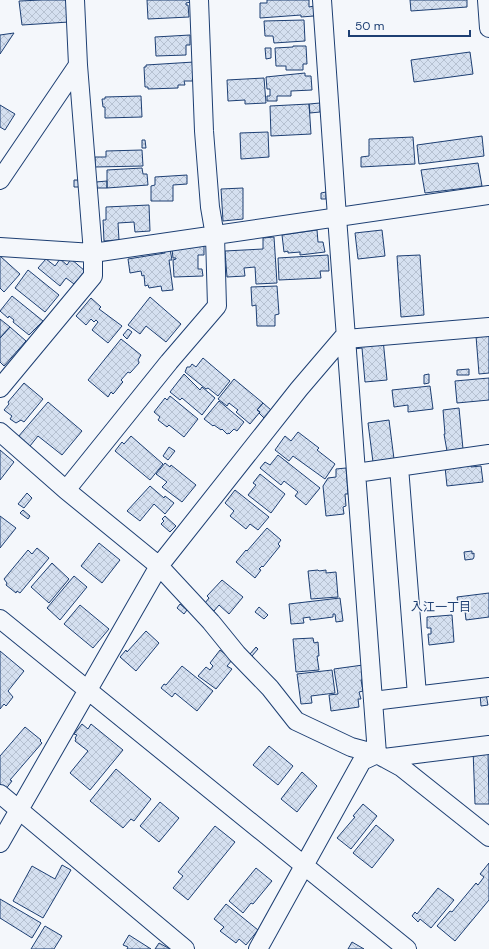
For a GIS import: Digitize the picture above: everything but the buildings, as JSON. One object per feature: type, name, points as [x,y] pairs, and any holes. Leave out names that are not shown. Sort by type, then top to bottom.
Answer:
[{"type":"street","points":[[0,388],[93,276],[93,253],[78,65],[75,0]]},
{"type":"street","points":[[66,490],[168,362],[217,306],[215,236],[210,207],[204,131],[198,0]]},
{"type":"street","points":[[322,0],[373,701],[381,756]]},
{"type":"street","points":[[487,0],[489,28]]},
{"type":"street","points":[[0,180],[78,65]]},
{"type":"street","points":[[0,247],[93,253],[489,195]]},
{"type":"street","points":[[0,843],[159,566],[299,389],[346,336],[489,327]]},
{"type":"street","points":[[0,432],[66,490],[159,566],[211,622],[237,654],[270,688],[296,721],[351,747],[381,756],[401,767],[489,837]]},
{"type":"street","points":[[356,473],[489,457]]},
{"type":"street","points":[[399,467],[417,695]]},
{"type":"street","points":[[0,619],[407,949]]},
{"type":"street","points":[[373,701],[489,687]]},
{"type":"street","points":[[258,949],[362,761],[381,756],[489,745]]},
{"type":"street","points":[[0,794],[185,949]]},
{"type":"district","name":"入江一丁目","points":[[441,607]]}]
